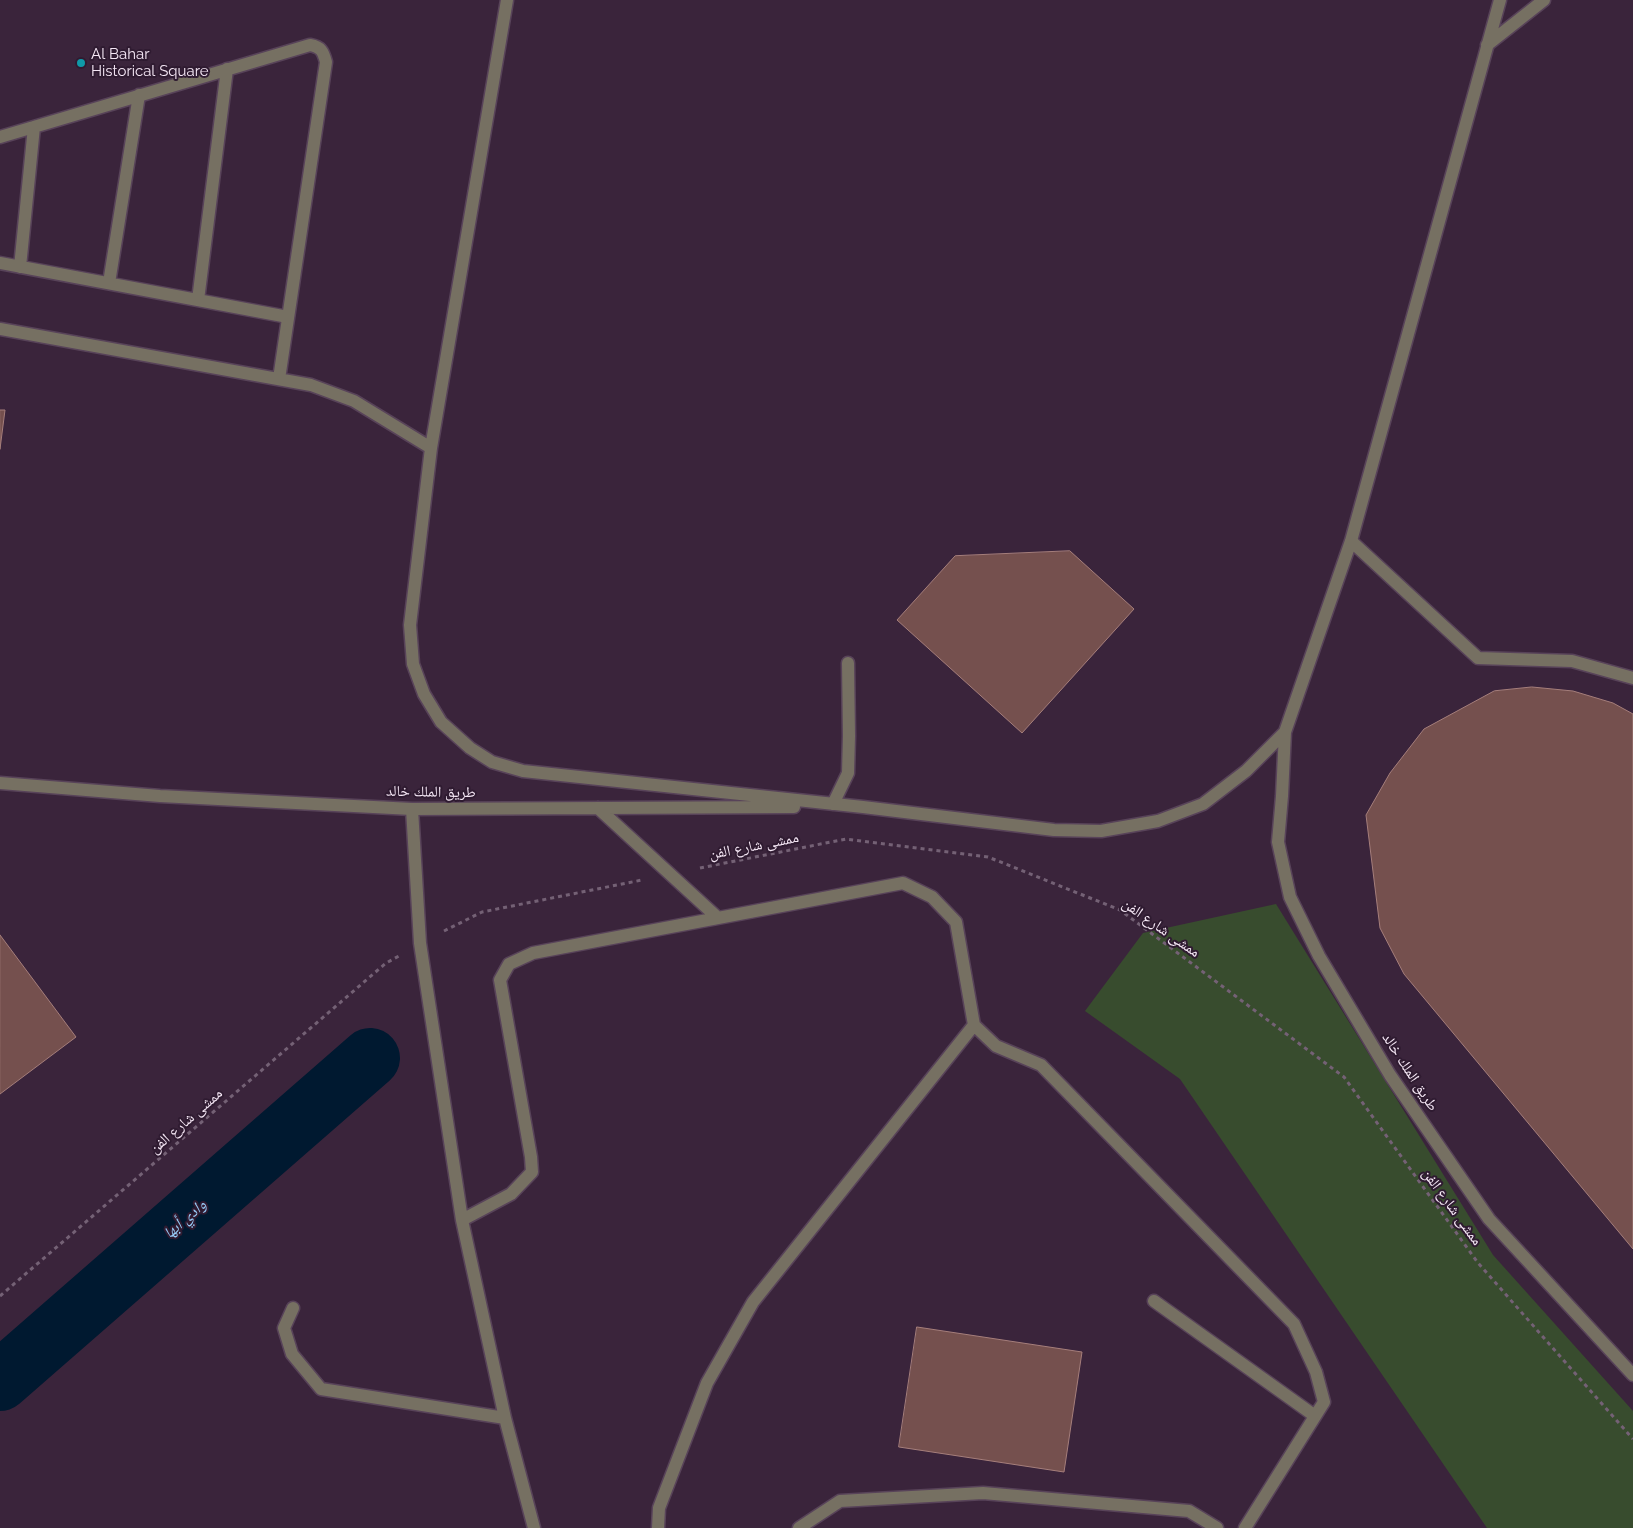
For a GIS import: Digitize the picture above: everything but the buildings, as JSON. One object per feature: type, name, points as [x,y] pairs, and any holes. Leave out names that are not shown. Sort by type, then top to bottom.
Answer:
[{"type":"street","points":[[507,0],[431,448],[410,624],[413,664],[424,694],[441,722],[470,748],[492,762],[523,772],[863,807],[1054,830],[1101,831],[1158,821],[1203,804],[1246,771],[1285,732],[1351,541],[1500,0]]},
{"type":"street","points":[[1487,45],[1544,0]]},
{"type":"street","points":[[0,137],[310,45],[317,46],[322,50],[326,62],[279,379]]},
{"type":"street","points":[[198,300],[227,69]]},
{"type":"street","points":[[109,283],[139,95]]},
{"type":"street","points":[[20,267],[34,127]]},
{"type":"street","points":[[0,263],[288,317]]},
{"type":"street","points":[[0,329],[311,385],[354,401],[431,448]]},
{"type":"street","points":[[1351,541],[1478,658],[1572,661],[1633,678]]},
{"type":"street","points":[[833,804],[848,773],[848,663]]},
{"type":"street","name":"طريق الملك خالد","points":[[1285,732],[1278,842],[1290,897],[1319,956],[1390,1075],[1489,1219],[1633,1374]]},
{"type":"street","name":"طريق الملك خالد","points":[[0,783],[160,796],[412,809],[863,807]]},
{"type":"street","points":[[598,808],[718,918]]},
{"type":"street","points":[[412,809],[420,943],[462,1220],[505,1418],[534,1528]]},
{"type":"street","points":[[462,1220],[511,1194],[532,1172],[500,980],[509,964],[533,954],[903,883],[932,897],[956,922],[974,1026],[996,1046],[1041,1065],[1294,1324],[1316,1372],[1324,1402],[1245,1528]]},
{"type":"street","points":[[658,1528],[659,1508],[707,1383],[753,1302],[974,1026]]},
{"type":"street","points":[[1154,1301],[1315,1416]]},
{"type":"street","points":[[293,1308],[284,1328],[292,1354],[322,1389],[505,1418]]},
{"type":"street","points":[[799,1528],[840,1501],[983,1493],[1189,1511],[1216,1528]]},
{"type":"path","name":"ممشى شارع الفن","points":[[482,912],[846,839],[988,857],[1120,910],[1344,1076],[1478,1263],[1633,1439]]},
{"type":"path","name":"ممشى شارع الفن","points":[[0,1296],[386,963]]},
{"type":"green space","points":[[1276,904],[1493,1255],[1633,1411],[1633,1528],[1487,1528],[1180,1079],[1085,1011],[1143,933]]},
{"type":"waterway","name":"وادي أبها","points":[[0,1381],[370,1058]]},
{"type":"place","name":"Al Bahar Historical Square","points":[[81,63]]}]
